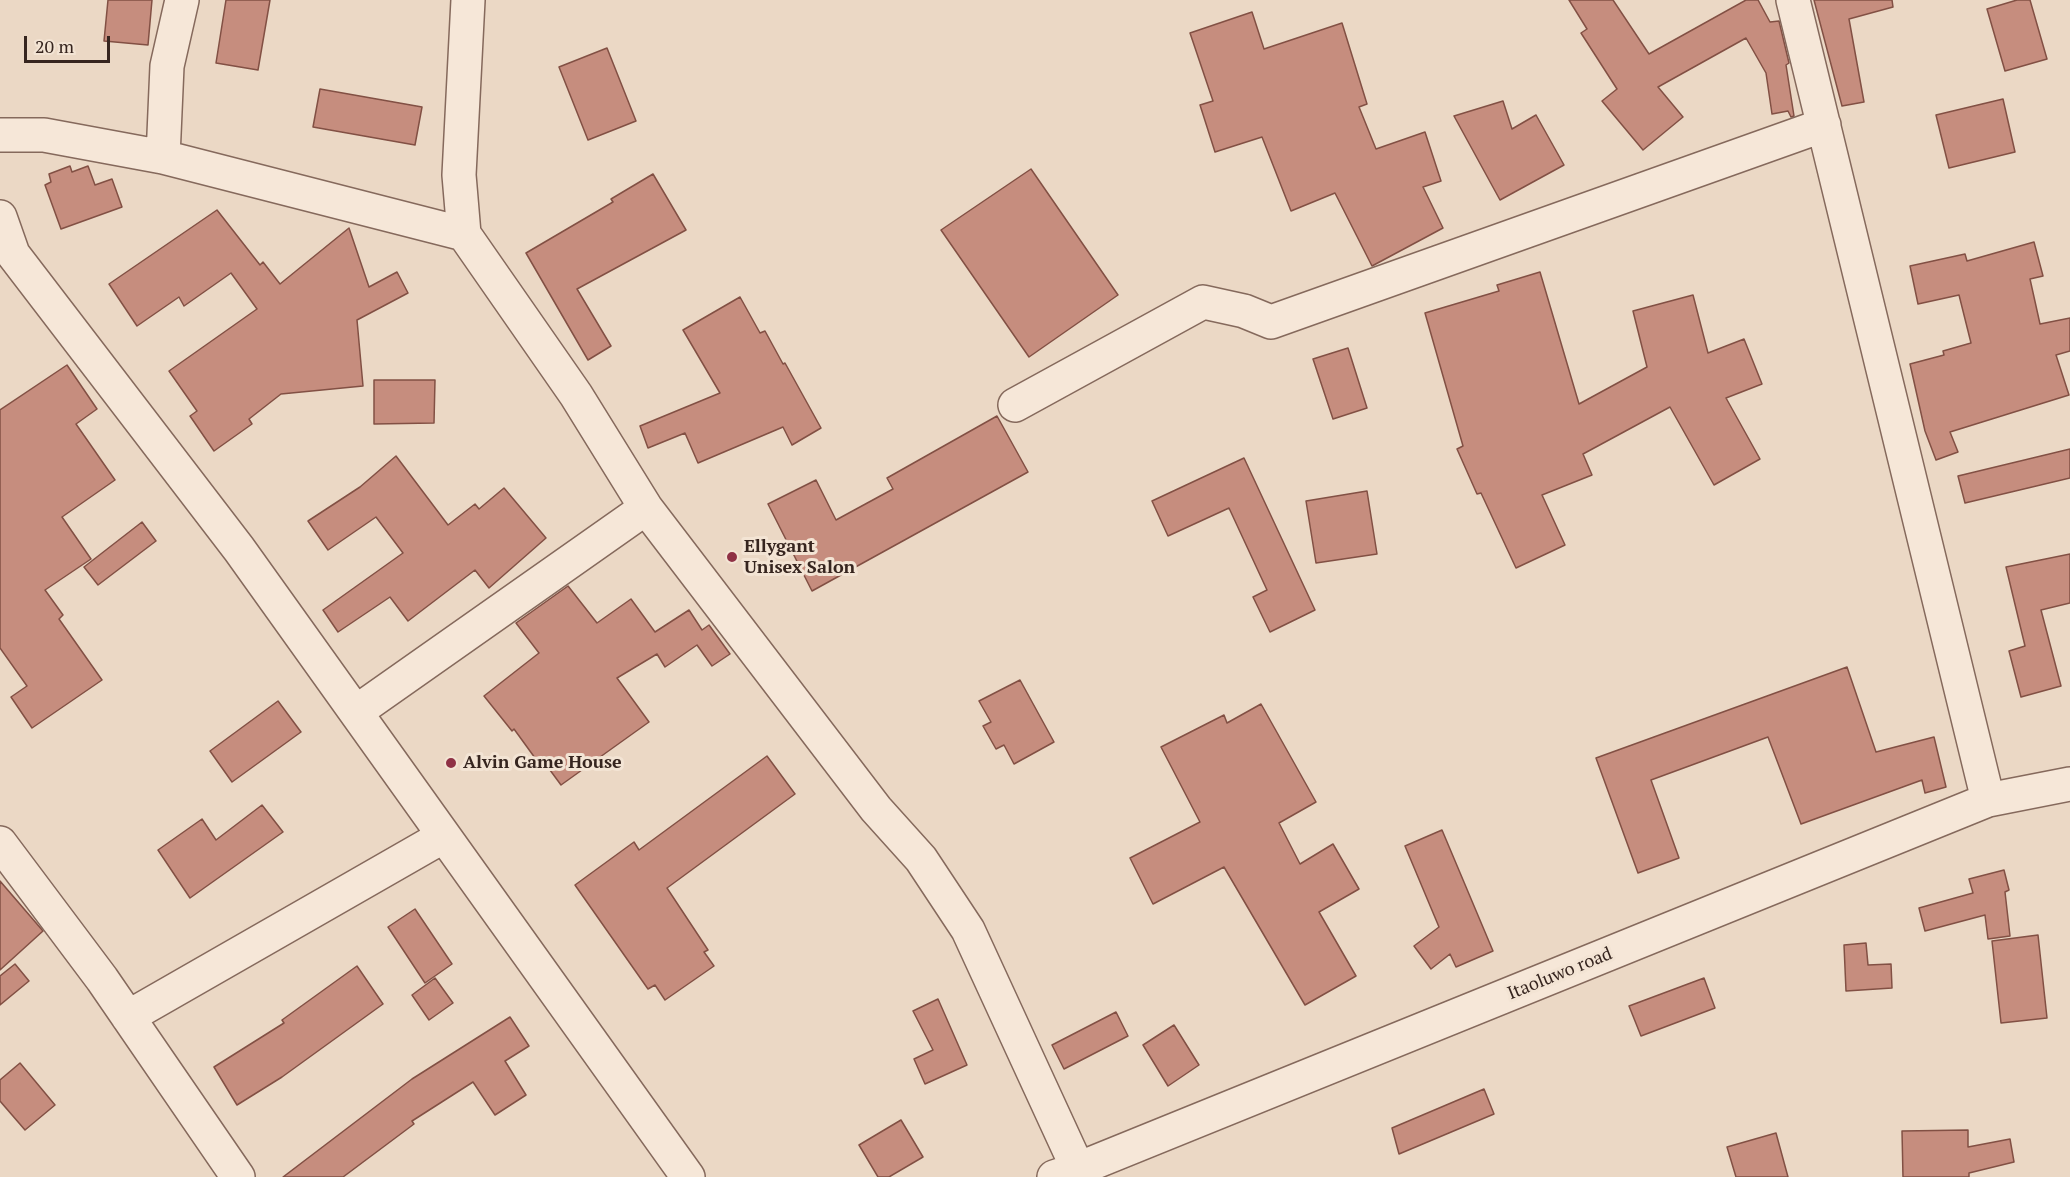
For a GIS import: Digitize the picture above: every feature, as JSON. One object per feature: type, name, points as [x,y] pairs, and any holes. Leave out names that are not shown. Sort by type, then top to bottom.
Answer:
[{"type":"street","points":[[163,157],[167,66],[182,0]]},
{"type":"street","points":[[468,0],[459,176],[464,234],[576,395],[646,508],[876,809],[921,859],[968,930],[1066,1173]]},
{"type":"street","points":[[1793,0],[1988,800]]},
{"type":"street","points":[[1016,405],[1203,302],[1244,311],[1271,322],[1824,125]]},
{"type":"street","points":[[0,135],[44,135],[163,157],[464,234]]},
{"type":"street","points":[[0,217],[7,258],[239,549],[688,1177]]},
{"type":"street","points":[[356,712],[646,508]]},
{"type":"street","name":"Itaoluwo road","points":[[1066,1173],[1988,800],[2070,784]]},
{"type":"street","points":[[128,1017],[444,836]]},
{"type":"street","points":[[0,843],[128,1017],[238,1177]]},
{"type":"building","points":[[108,0],[152,0],[148,45],[104,41]]},
{"type":"building","points":[[226,0],[270,0],[258,70],[216,63]]},
{"type":"building","points":[[1569,0],[1613,0],[1649,54],[1746,0],[1758,0],[1770,22],[1779,21],[1789,63],[1786,65],[1794,116],[1791,117],[1788,111],[1772,114],[1766,73],[1746,38],[1658,87],[1683,117],[1643,150],[1602,101],[1617,89],[1581,33],[1587,29]]},
{"type":"building","points":[[1814,0],[1892,0],[1893,7],[1849,19],[1864,102],[1842,106]]},
{"type":"building","points":[[2017,0],[2030,0],[2047,59],[2005,71],[1987,9]]},
{"type":"building","points":[[1252,12],[1264,49],[1342,23],[1367,104],[1359,107],[1376,149],[1425,132],[1441,181],[1423,187],[1443,228],[1372,266],[1335,193],[1291,211],[1262,137],[1215,152],[1200,105],[1213,101],[1190,33]]},
{"type":"building","points":[[607,48],[636,121],[588,140],[559,67]]},
{"type":"building","points":[[320,89],[422,107],[415,145],[313,127]]},
{"type":"building","points":[[2003,99],[2015,152],[1949,168],[1936,115]]},
{"type":"building","points":[[1503,101],[1512,129],[1536,115],[1564,165],[1500,200],[1454,116]]},
{"type":"building","points":[[70,166],[72,172],[88,166],[95,185],[112,179],[122,207],[61,229],[45,185],[51,182],[49,174]]},
{"type":"building","points":[[1031,169],[1118,295],[1029,357],[941,230]]},
{"type":"building","points":[[653,174],[686,230],[577,289],[611,346],[588,360],[526,253],[613,202],[611,199]]},
{"type":"building","points":[[217,210],[260,265],[263,262],[280,284],[349,228],[369,287],[397,272],[408,293],[357,320],[363,386],[281,394],[249,419],[252,424],[214,451],[190,416],[197,411],[169,371],[257,309],[231,273],[184,306],[179,297],[137,326],[109,284]]},
{"type":"building","points":[[2034,242],[2043,276],[2030,279],[2040,324],[2070,318],[2070,351],[2056,355],[2069,395],[1950,432],[1958,452],[1936,460],[1925,431],[1910,364],[1944,355],[1943,351],[1971,343],[1959,295],[1918,304],[1910,266],[1965,254],[1967,261]]},
{"type":"building","points":[[1540,272],[1579,404],[1647,367],[1633,311],[1693,295],[1708,353],[1744,339],[1762,384],[1726,398],[1760,459],[1714,485],[1670,407],[1583,454],[1592,475],[1542,495],[1565,545],[1516,568],[1481,493],[1477,494],[1457,449],[1463,446],[1425,313],[1499,291],[1497,285]]},
{"type":"building","points":[[740,297],[760,333],[765,331],[783,364],[785,363],[821,428],[792,445],[783,427],[698,463],[685,433],[648,448],[640,426],[720,393],[683,330]]},
{"type":"building","points":[[1348,348],[1367,408],[1333,419],[1313,359]]},
{"type":"building","points":[[67,365],[97,409],[76,424],[115,480],[62,517],[91,559],[45,590],[63,615],[59,619],[102,680],[32,728],[11,697],[27,686],[0,648],[0,410]]},
{"type":"building","points":[[374,380],[435,380],[434,423],[374,424]]},
{"type":"building","points":[[997,416],[1028,472],[812,591],[768,504],[816,480],[836,520],[893,489],[887,478]]},
{"type":"building","points":[[2070,449],[2070,478],[1965,503],[1958,476]]},
{"type":"building","points":[[396,456],[448,525],[475,504],[479,509],[504,488],[546,538],[489,588],[475,570],[408,621],[390,597],[338,632],[323,610],[403,553],[376,517],[328,550],[308,521],[360,487]]},
{"type":"building","points":[[1244,458],[1315,610],[1270,632],[1253,597],[1267,590],[1229,508],[1168,536],[1152,501]]},
{"type":"building","points":[[1367,491],[1377,554],[1316,563],[1306,501]]},
{"type":"building","points":[[142,522],[156,541],[98,585],[84,567]]},
{"type":"building","points":[[2070,554],[2070,603],[2041,610],[2061,686],[2021,697],[2009,651],[2025,646],[2006,567]]},
{"type":"building","points":[[568,586],[597,623],[631,599],[655,632],[689,610],[702,630],[709,625],[730,654],[712,666],[697,645],[665,667],[657,654],[617,678],[649,722],[561,785],[547,766],[543,769],[514,729],[512,731],[484,696],[539,653],[516,623]]},
{"type":"building","points":[[1847,667],[1876,752],[1934,737],[1946,787],[1925,793],[1922,780],[1801,824],[1768,737],[1651,780],[1679,858],[1638,873],[1596,758]]},
{"type":"building","points":[[1020,680],[1054,742],[1014,764],[1004,745],[996,749],[983,726],[991,722],[979,701]]},
{"type":"building","points":[[278,701],[301,732],[232,782],[210,751]]},
{"type":"building","points":[[1261,704],[1316,802],[1279,823],[1300,864],[1333,844],[1359,889],[1319,912],[1356,976],[1305,1005],[1224,867],[1153,904],[1130,858],[1200,822],[1161,747],[1224,715],[1227,723]]},
{"type":"building","points":[[767,756],[795,794],[667,888],[708,950],[704,952],[714,966],[665,1000],[655,985],[648,989],[575,885],[634,842],[639,850]]},
{"type":"building","points":[[262,805],[283,832],[190,898],[158,850],[202,819],[216,840]]},
{"type":"building","points":[[1442,830],[1493,951],[1456,967],[1450,954],[1431,969],[1414,946],[1439,927],[1405,846]]},
{"type":"building","points":[[2004,870],[2009,890],[2005,892],[2010,936],[1988,939],[1985,915],[1925,931],[1919,908],[1973,893],[1969,879]]},
{"type":"building","points":[[0,881],[43,931],[0,970]]},
{"type":"building","points":[[415,909],[452,964],[425,983],[388,927]]},
{"type":"building","points":[[2038,935],[2047,1018],[2001,1023],[1992,941]]},
{"type":"building","points":[[1866,943],[1868,965],[1891,964],[1892,988],[1846,991],[1844,945]]},
{"type":"building","points":[[15,964],[29,981],[0,1005],[0,976]]},
{"type":"building","points":[[357,966],[383,1004],[282,1077],[237,1105],[214,1067],[284,1023],[282,1020]]},
{"type":"building","points":[[435,978],[453,1003],[429,1020],[412,995]]},
{"type":"building","points":[[1704,978],[1715,1008],[1641,1036],[1629,1006]]},
{"type":"building","points":[[938,999],[967,1065],[925,1084],[914,1059],[933,1050],[913,1011]]},
{"type":"building","points":[[1116,1012],[1128,1036],[1064,1069],[1052,1045]]},
{"type":"building","points":[[510,1017],[529,1046],[505,1061],[526,1095],[495,1115],[473,1082],[412,1121],[414,1124],[343,1177],[283,1177],[412,1079]]},
{"type":"building","points":[[1174,1025],[1199,1065],[1168,1086],[1143,1045]]},
{"type":"building","points":[[20,1063],[55,1105],[25,1130],[0,1101],[0,1080]]},
{"type":"building","points":[[1484,1089],[1494,1114],[1399,1154],[1392,1128]]},
{"type":"building","points":[[901,1120],[923,1157],[889,1177],[878,1177],[859,1145]]},
{"type":"building","points":[[1968,1130],[1968,1147],[2010,1139],[2014,1162],[1969,1173],[1969,1177],[1903,1177],[1902,1131]]},
{"type":"building","points":[[1776,1133],[1788,1177],[1736,1177],[1727,1147]]},
{"type":"place","name":"Ellygant Unisex Salon","points":[[732,557]]},
{"type":"place","name":"Alvin Game House","points":[[451,763]]}]
